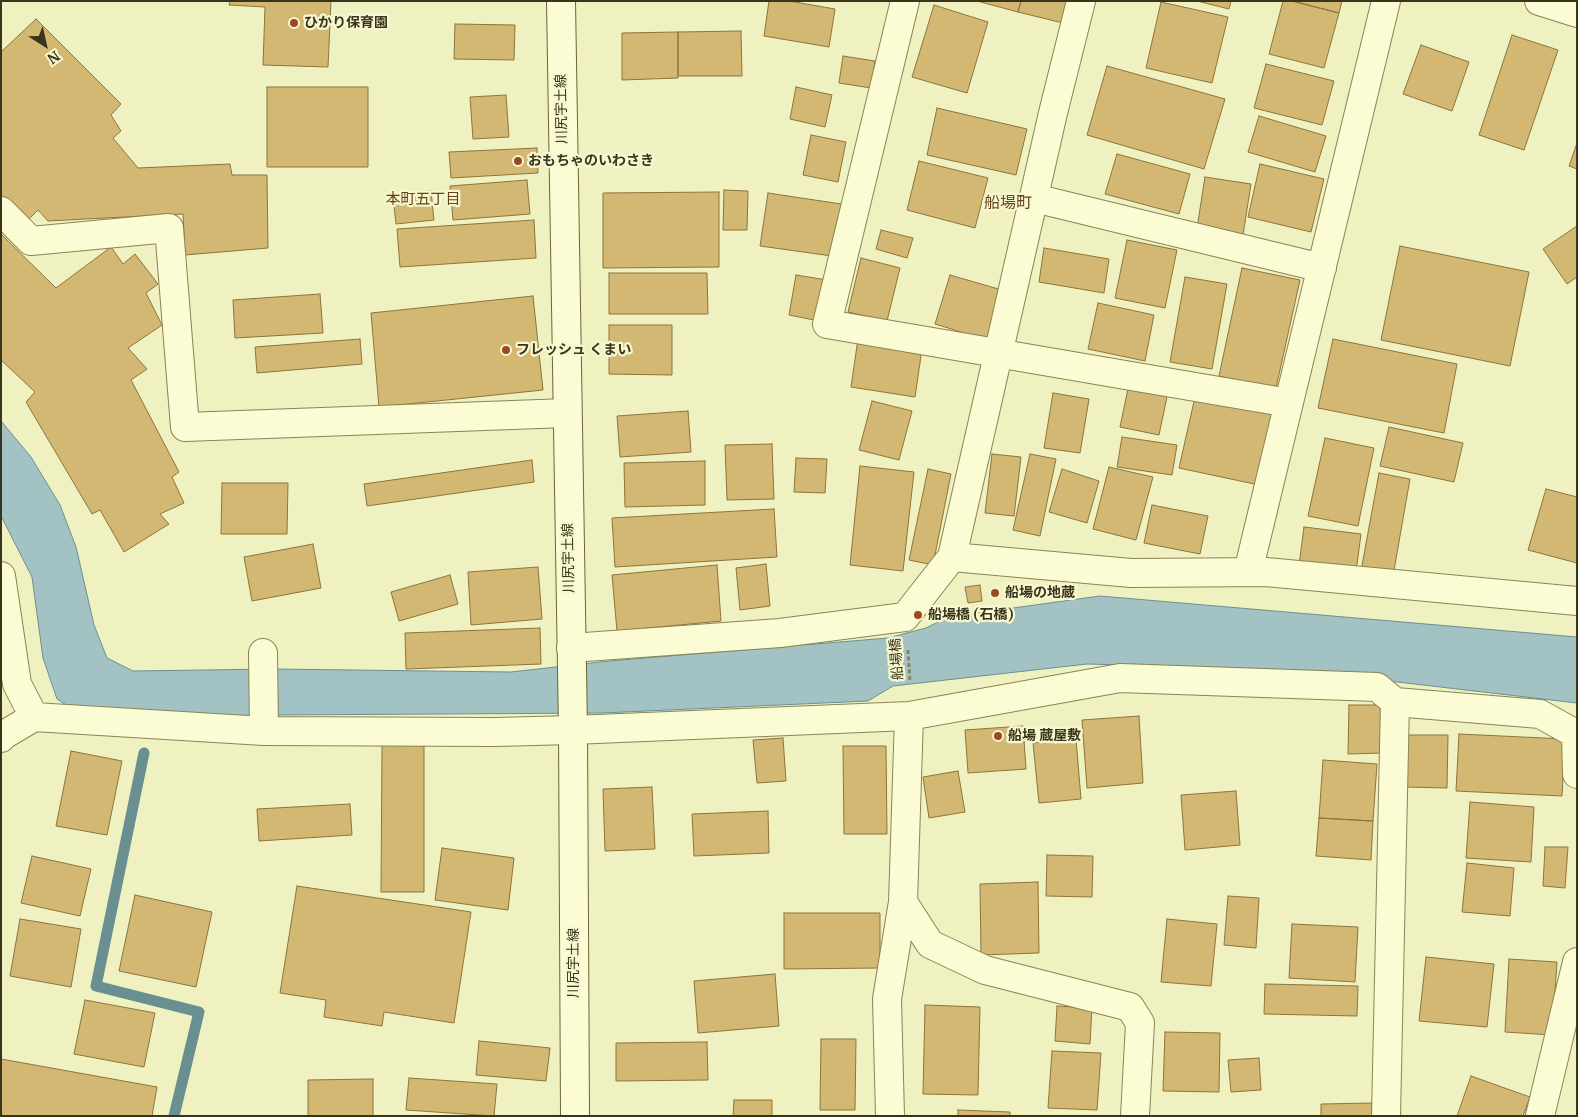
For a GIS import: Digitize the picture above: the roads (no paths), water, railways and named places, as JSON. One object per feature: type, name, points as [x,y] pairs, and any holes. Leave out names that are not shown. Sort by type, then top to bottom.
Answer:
[{"type":"street","name":"川尻宇土線","points":[[561,1],[573,725],[575,1116]]},
{"type":"street","points":[[905,1],[827,324],[1289,403]]},
{"type":"street","points":[[571,654],[780,633],[905,617],[952,557],[1081,1]]},
{"type":"street","points":[[1248,572],[1386,1]]},
{"type":"street","points":[[1539,1],[1577,14]]},
{"type":"street","points":[[1034,198],[1322,268]]},
{"type":"street","points":[[1,211],[31,240],[169,228],[185,427],[567,412]]},
{"type":"street","points":[[952,557],[1131,573],[1266,572],[1577,601]]},
{"type":"street","points":[[1,576],[9,683],[34,717]]},
{"type":"street","points":[[263,653],[264,731]]},
{"type":"street","points":[[1,738],[34,717],[264,731],[495,732],[573,725],[910,703],[1120,678],[1377,687],[1395,702],[1540,714],[1576,734],[1577,774]]},
{"type":"street","points":[[1386,1116],[1395,702]]},
{"type":"street","points":[[890,1116],[887,999],[903,902],[910,703]]},
{"type":"street","points":[[903,902],[930,944],[985,970],[1130,1007],[1140,1023],[1135,1116]]},
{"type":"street","points":[[1540,1116],[1577,962]]},
{"type":"water","points":[[1,421],[31,457],[60,505],[76,547],[94,625],[107,658],[133,671],[274,669],[511,672],[609,661],[888,638],[926,628],[948,617],[1100,596],[1577,637],[1577,703],[1295,670],[1087,664],[893,686],[868,701],[602,713],[121,718],[83,716],[57,699],[43,658],[32,577],[1,516]]},
{"type":"waterway","points":[[144,753],[96,986],[199,1012],[174,1116]]},
{"type":"place","name":"ひかり保育園","points":[[294,23]]},
{"type":"place","name":"おもちゃのいわさき","points":[[518,161]]},
{"type":"place","name":"フレッシュ くまい","points":[[506,350]]},
{"type":"place","name":"船場の地蔵","points":[[995,593]]},
{"type":"place","name":"船場橋 (石橋)","points":[[918,615]]},
{"type":"place","name":"船場 蔵屋敷","points":[[998,736]]},
{"type":"district","name":"本町五丁目","points":[[423,200]]},
{"type":"district","name":"船場町","points":[[1008,203]]}]
